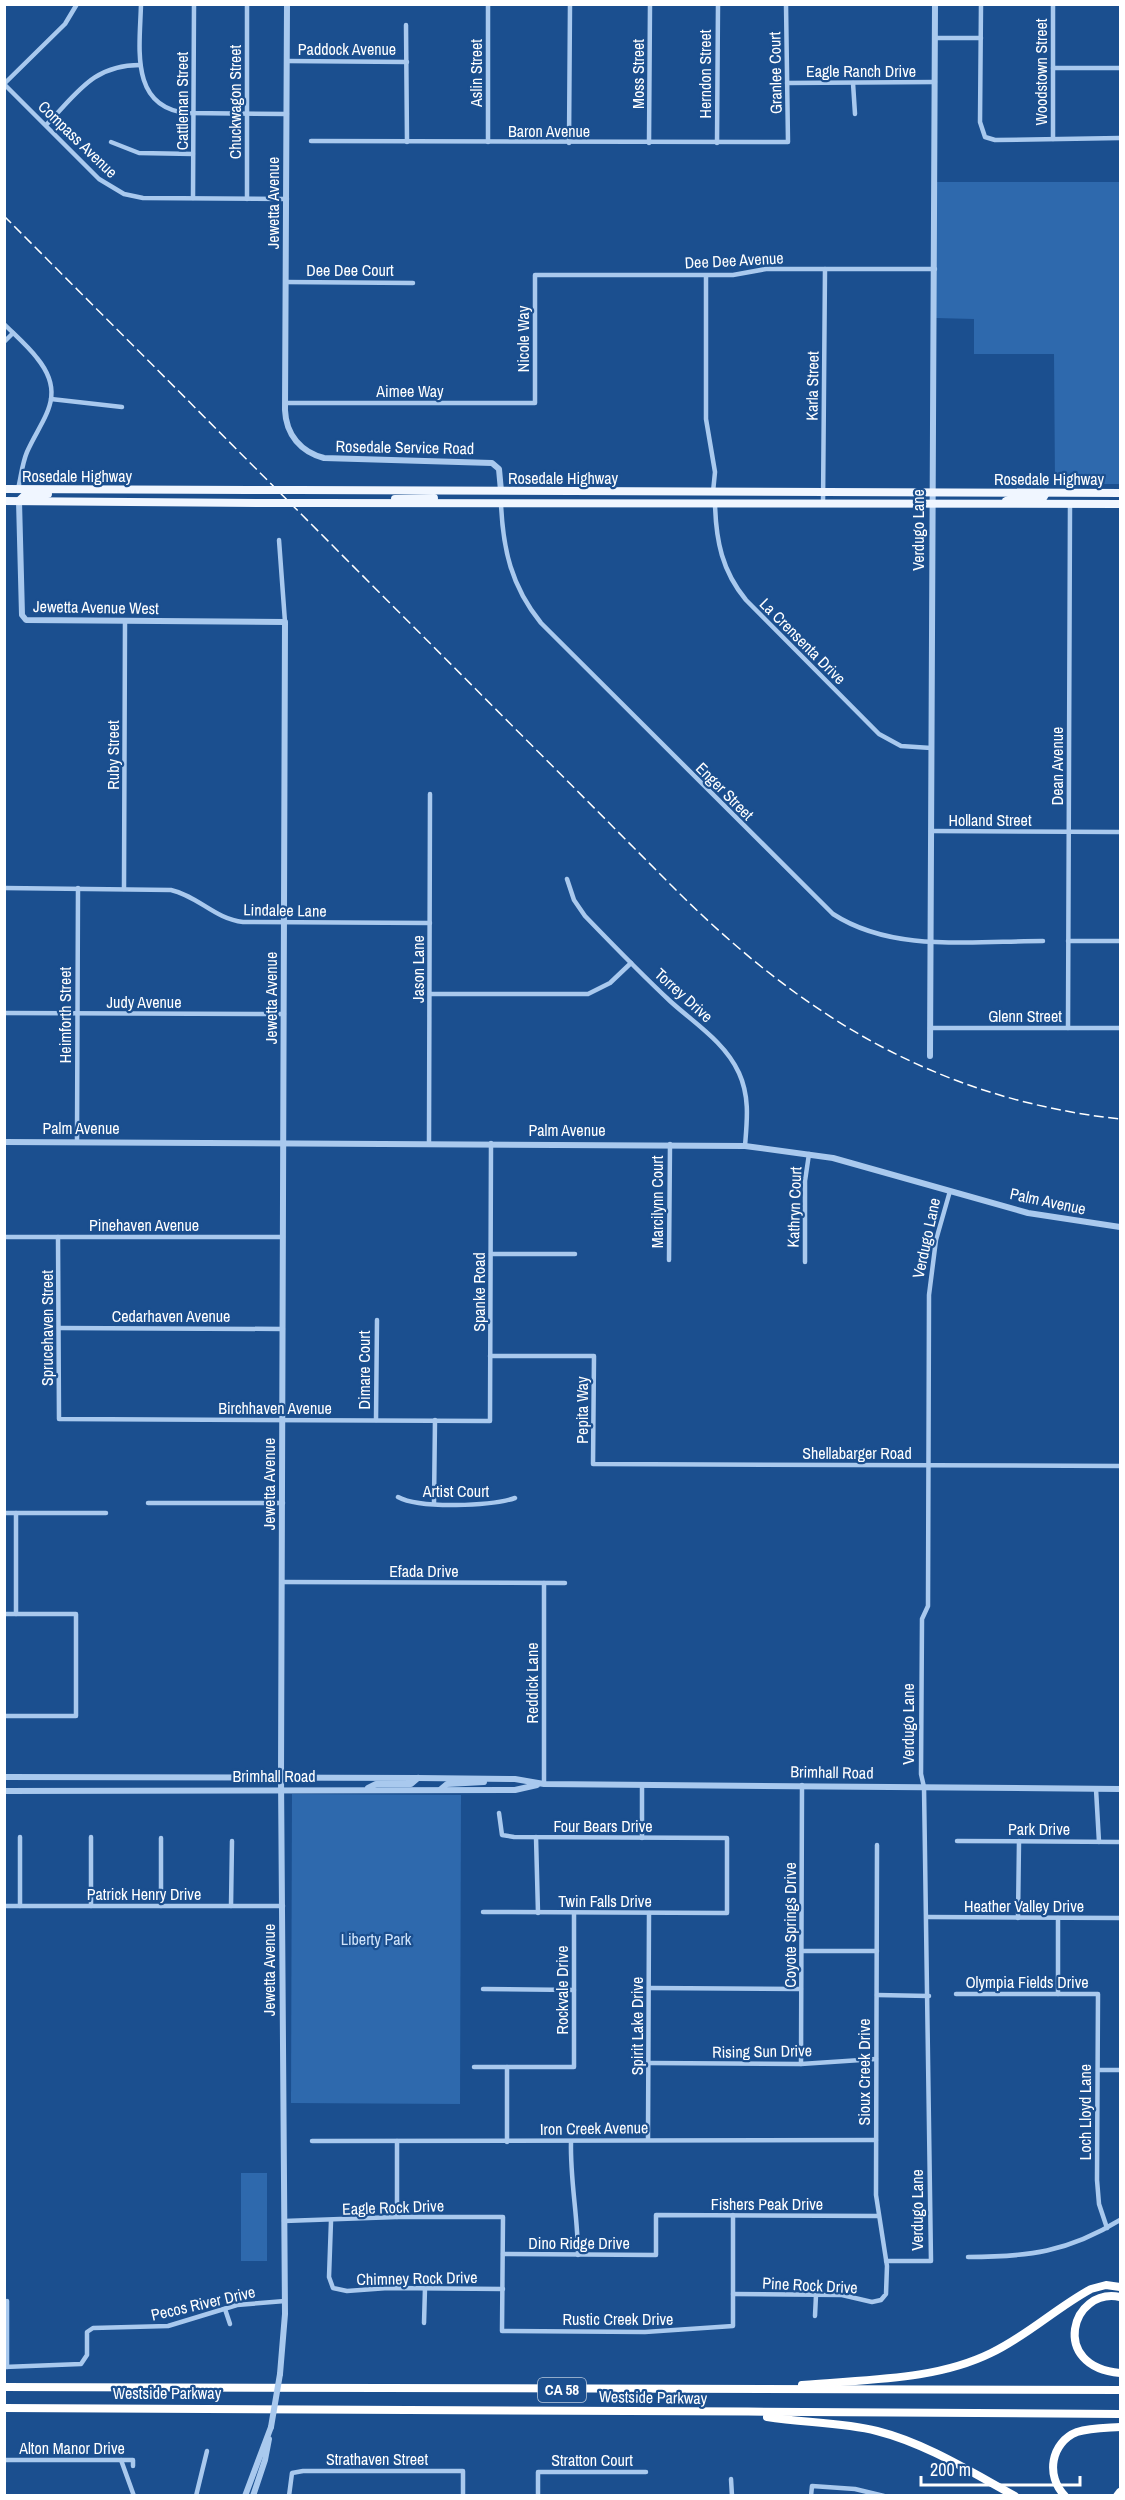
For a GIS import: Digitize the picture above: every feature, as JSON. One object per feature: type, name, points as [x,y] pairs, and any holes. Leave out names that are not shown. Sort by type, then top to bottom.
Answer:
[{"type":"highway","points":[[752,2390],[918,2374],[956,2367],[1010,2343],[1091,2289],[1106,2285],[1120,2287]]},
{"type":"highway","points":[[1120,2297],[1102,2298],[1090,2304],[1080,2315],[1075,2337],[1079,2352],[1088,2364],[1100,2371],[1120,2373]]},
{"type":"highway","name":"Westside Parkway","points":[[4,2387],[1120,2390]]},
{"type":"highway","name":"Westside Parkway","points":[[4,2408],[391,2408],[743,2413],[1120,2414]]},
{"type":"highway","points":[[743,2413],[884,2433],[933,2453],[1015,2496]]},
{"type":"highway","points":[[1065,2496],[1058,2486],[1053,2467],[1061,2444],[1071,2435],[1082,2431],[1120,2427]]},
{"type":"highway","points":[[1117,2496],[1120,2492]]},
{"type":"main road","name":"Rosedale Highway","points":[[4,489],[1120,493]]},
{"type":"main road","points":[[4,498],[14,495],[18,489]]},
{"type":"main road","points":[[19,501],[28,494],[124,495],[151,490]]},
{"type":"main road","points":[[382,504],[405,498],[490,498],[501,491]]},
{"type":"main road","points":[[501,503],[510,496],[564,495],[576,491]]},
{"type":"main road","points":[[631,503],[656,498],[703,498],[713,492]]},
{"type":"main road","points":[[715,503],[722,497],[767,493]]},
{"type":"main road","points":[[999,504],[1014,498],[1043,498],[1046,493]]},
{"type":"main road","points":[[1070,504],[1071,500],[1078,498],[1120,497]]},
{"type":"main road","name":"Rosedale Highway","points":[[4,498],[19,501],[382,504],[1120,504]]},
{"type":"street","points":[[4,84],[65,24],[77,4]]},
{"type":"street","points":[[141,4],[140,65],[143,81],[158,102],[172,110],[194,113],[287,114]]},
{"type":"street","name":"Cattleman Street","points":[[193,198],[194,4]]},
{"type":"street","name":"Chuckwagon Street","points":[[247,4],[247,199]]},
{"type":"street","name":"Jewetta Avenue","points":[[285,403],[287,4]]},
{"type":"street","name":"Aslin Street","points":[[488,4],[488,142]]},
{"type":"street","points":[[569,143],[570,4]]},
{"type":"street","name":"Moss Street","points":[[649,143],[650,4]]},
{"type":"street","name":"Herndon Street","points":[[717,143],[718,4]]},
{"type":"street","name":"Granlee Court","points":[[786,4],[788,142]]},
{"type":"street","name":"Verdugo Lane","points":[[930,1056],[935,4]]},
{"type":"street","points":[[981,4],[982,133],[985,137],[995,140],[1120,138]]},
{"type":"street","name":"Woodstown Street","points":[[1053,4],[1053,139]]},
{"type":"street","points":[[406,25],[407,142]]},
{"type":"street","points":[[935,38],[981,38]]},
{"type":"street","name":"Paddock Avenue","points":[[287,61],[407,62]]},
{"type":"street","points":[[46,125],[101,72],[115,66],[140,65]]},
{"type":"street","points":[[1053,68],[1120,68]]},
{"type":"street","name":"Eagle Ranch Drive","points":[[787,83],[935,82]]},
{"type":"street","points":[[853,83],[855,114]]},
{"type":"street","name":"Compass Avenue","points":[[4,84],[99,179],[115,190],[143,198],[287,199]]},
{"type":"street","name":"Baron Avenue","points":[[311,141],[788,142]]},
{"type":"street","points":[[111,142],[139,153],[194,154]]},
{"type":"street","name":"Dee Dee Avenue","points":[[535,275],[706,276],[733,275],[766,269],[935,269]]},
{"type":"street","name":"Karla Street","points":[[823,504],[825,269]]},
{"type":"street","name":"Nicole Way","points":[[535,275],[535,403]]},
{"type":"street","points":[[706,276],[706,419],[715,472],[713,492]]},
{"type":"street","name":"Dee Dee Court","points":[[286,282],[413,283]]},
{"type":"street","points":[[4,324],[42,365],[49,382],[51,399],[47,418],[25,455],[18,489]]},
{"type":"street","points":[[4,342],[14,333]]},
{"type":"street","points":[[51,399],[122,407]]},
{"type":"street","name":"Aimee Way","points":[[285,403],[535,403]]},
{"type":"street","name":"Rosedale Service Road","points":[[285,403],[285,417],[292,436],[301,447],[317,456],[334,459],[489,462],[499,470],[501,491]]},
{"type":"street","name":"Jewetta Avenue West","points":[[19,501],[22,615],[26,621],[285,622]]},
{"type":"street","name":"Enger Street","points":[[501,503],[508,563],[524,599],[541,622],[822,905],[843,921],[867,932],[893,939],[1042,941]]},
{"type":"street","name":"La Crensenta Drive","points":[[715,503],[716,535],[722,559],[731,580],[746,600],[879,734],[901,746],[931,748]]},
{"type":"street","name":"Dean Avenue","points":[[1068,1028],[1070,504]]},
{"type":"street","name":"Jewetta Avenue","points":[[253,2496],[265,2460],[280,2374],[285,2301],[281,1776],[285,622],[279,540]]},
{"type":"street","name":"Ruby Street","points":[[124,889],[125,622]]},
{"type":"street","name":"Jason Lane","points":[[429,1143],[430,794]]},
{"type":"street","name":"Holland Street","points":[[931,831],[1120,832]]},
{"type":"street","name":"Torrey Drive","points":[[567,879],[574,900],[585,916],[631,963],[722,1046],[734,1062],[743,1082],[747,1104],[745,1146]]},
{"type":"street","name":"Lindalee Lane","points":[[4,888],[162,889],[181,892],[218,915],[236,921],[430,923]]},
{"type":"street","name":"Heimforth Street","points":[[77,1142],[78,888]]},
{"type":"street","points":[[1068,941],[1120,941]]},
{"type":"street","points":[[430,994],[588,994],[604,988],[631,963]]},
{"type":"street","name":"Judy Avenue","points":[[4,1013],[284,1014]]},
{"type":"street","name":"Glenn Street","points":[[930,1028],[1120,1028]]},
{"type":"street","name":"Palm Avenue","points":[[4,1142],[745,1146],[809,1154],[854,1163],[1050,1217],[1120,1227]]},
{"type":"street","name":"Spanke Road","points":[[490,1420],[491,1143]]},
{"type":"street","name":"Marcilynn Court","points":[[669,1144],[669,1260]]},
{"type":"street","name":"Kathryn Court","points":[[805,1262],[805,1181],[809,1154]]},
{"type":"street","name":"Verdugo Lane","points":[[886,2261],[931,2261],[928,1917],[924,1787],[921,1774],[922,1618],[928,1606],[930,1275],[936,1239],[950,1191]]},
{"type":"street","name":"Pinehaven Avenue","points":[[4,1237],[283,1238]]},
{"type":"street","name":"Sprucehaven Street","points":[[58,1237],[59,1419]]},
{"type":"street","points":[[491,1254],[575,1254]]},
{"type":"street","name":"Dimare Court","points":[[376,1420],[377,1320]]},
{"type":"street","name":"Cedarhaven Avenue","points":[[59,1328],[283,1329]]},
{"type":"street","name":"Pepita Way","points":[[490,1356],[594,1356],[594,1464]]},
{"type":"street","name":"Birchhaven Avenue","points":[[59,1419],[490,1420]]},
{"type":"street","points":[[434,1503],[435,1420]]},
{"type":"street","name":"Shellabarger Road","points":[[594,1464],[1120,1466]]},
{"type":"street","name":"Artist Court","points":[[398,1497],[408,1503],[501,1503],[515,1498]]},
{"type":"street","points":[[148,1503],[283,1503]]},
{"type":"street","points":[[4,1513],[105,1513]]},
{"type":"street","points":[[16,1513],[16,1614]]},
{"type":"street","name":"Efada Drive","points":[[282,1582],[565,1583]]},
{"type":"street","name":"Reddick Lane","points":[[544,1583],[544,1784]]},
{"type":"street","points":[[4,1614],[76,1614],[76,1716],[4,1716]]},
{"type":"street","name":"Brimhall Road","points":[[4,1777],[281,1776],[490,1779],[544,1784],[1120,1789]]},
{"type":"street","points":[[364,1789],[376,1784],[411,1784],[418,1778]]},
{"type":"street","points":[[441,1789],[447,1784],[481,1783],[490,1779]]},
{"type":"street","name":"Brimhall Road","points":[[4,1791],[514,1790],[544,1784]]},
{"type":"street","points":[[642,1785],[642,1838]]},
{"type":"street","name":"Coyote Springs Drive","points":[[801,2064],[802,1785]]},
{"type":"street","points":[[1096,1789],[1099,1842]]},
{"type":"street","name":"Four Bears Drive","points":[[499,1813],[502,1835],[536,1838],[727,1838],[727,1913]]},
{"type":"street","points":[[20,1837],[20,1906]]},
{"type":"street","points":[[91,1837],[91,1906]]},
{"type":"street","points":[[161,1838],[161,1906]]},
{"type":"street","points":[[536,1838],[538,1913]]},
{"type":"street","points":[[231,1906],[232,1841]]},
{"type":"street","name":"Park Drive","points":[[957,1841],[1120,1842]]},
{"type":"street","points":[[1018,1918],[1019,1841]]},
{"type":"street","name":"Sioux Creek Drive","points":[[877,1845],[876,2140],[878,2216],[886,2261],[887,2290],[884,2297]]},
{"type":"street","name":"Patrick Henry Drive","points":[[4,1906],[283,1906]]},
{"type":"street","name":"Twin Falls Drive","points":[[483,1912],[727,1913]]},
{"type":"street","name":"Rockvale Drive","points":[[507,2067],[574,2067],[574,1913]]},
{"type":"street","name":"Spirit Lake Drive","points":[[648,2139],[649,1913]]},
{"type":"street","name":"Heather Valley Drive","points":[[928,1917],[1120,1918]]},
{"type":"street","points":[[1058,1918],[1058,1994]]},
{"type":"street","points":[[802,1951],[877,1951]]},
{"type":"street","points":[[649,1988],[801,1989]]},
{"type":"street","points":[[483,1989],[574,1990]]},
{"type":"street","name":"Olympia Fields Drive","points":[[956,1994],[1098,1994]]},
{"type":"street","name":"Loch Lloyd Lane","points":[[1098,1994],[1098,2192],[1107,2228]]},
{"type":"street","points":[[877,1995],[929,1996]]},
{"type":"street","name":"Rising Sun Drive","points":[[649,2064],[801,2064],[876,2059]]},
{"type":"street","points":[[474,2067],[507,2067],[507,2142]]},
{"type":"street","points":[[1098,2070],[1120,2070]]},
{"type":"street","name":"Iron Creek Avenue","points":[[312,2141],[876,2140]]},
{"type":"street","points":[[397,2141],[397,2217]]},
{"type":"street","points":[[571,2142],[571,2180],[578,2223],[578,2255]]},
{"type":"street","name":"Fishers Peak Drive","points":[[656,2255],[656,2215],[878,2216]]},
{"type":"street","points":[[733,2294],[734,2216]]},
{"type":"street","name":"Eagle Rock Drive","points":[[284,2221],[397,2217],[503,2217],[503,2254]]},
{"type":"street","points":[[968,2257],[1046,2253],[1107,2228],[1120,2220]]},
{"type":"street","name":"Chimney Rock Drive","points":[[331,2221],[329,2277],[333,2288],[347,2291],[425,2288],[503,2289]]},
{"type":"street","points":[[503,2254],[503,2289]]},
{"type":"street","name":"Dino Ridge Drive","points":[[503,2254],[656,2255]]},
{"type":"street","points":[[424,2323],[425,2288]]},
{"type":"street","name":"Rustic Creek Drive","points":[[503,2289],[502,2331],[662,2331],[733,2326],[733,2294]]},
{"type":"street","name":"Pine Rock Drive","points":[[733,2294],[842,2295],[872,2302],[884,2297]]},
{"type":"street","points":[[815,2316],[816,2295]]},
{"type":"street","points":[[6,2367],[7,2301]]},
{"type":"street","name":"Pecos River Drive","points":[[6,2367],[77,2366],[84,2362],[87,2355],[86,2336],[90,2329],[168,2326],[250,2302],[285,2301]]},
{"type":"street","points":[[225,2309],[230,2324]]},
{"type":"street","name":"Jewetta Avenue","points":[[245,2496],[271,2427]]},
{"type":"street","points":[[196,2496],[207,2451]]},
{"type":"street","name":"Alton Manor Drive","points":[[4,2460],[133,2460],[133,2466]]},
{"type":"street","points":[[121,2460],[134,2496]]},
{"type":"street","name":"Strathaven Street","points":[[289,2496],[291,2473],[303,2471],[463,2471],[463,2496]]},
{"type":"street","name":"Stratton Court","points":[[538,2496],[538,2472],[646,2472]]},
{"type":"street","points":[[731,2479],[732,2496]]},
{"type":"street","points":[[811,2496],[812,2486],[855,2489],[884,2496]]},
{"type":"green space","points":[[936,182],[1120,182],[1120,484],[1055,484],[1054,354],[974,354],[974,319],[936,318]]},
{"type":"green space","name":"Liberty Park","points":[[292,1794],[461,1795],[460,2104],[291,2103]]},
{"type":"green space","points":[[241,2173],[267,2173],[267,2261],[241,2261]]},
{"type":"railway","points":[[4,216],[676,890],[774,977],[825,1013],[878,1045],[933,1071],[992,1093],[1054,1109],[1120,1119]]}]
